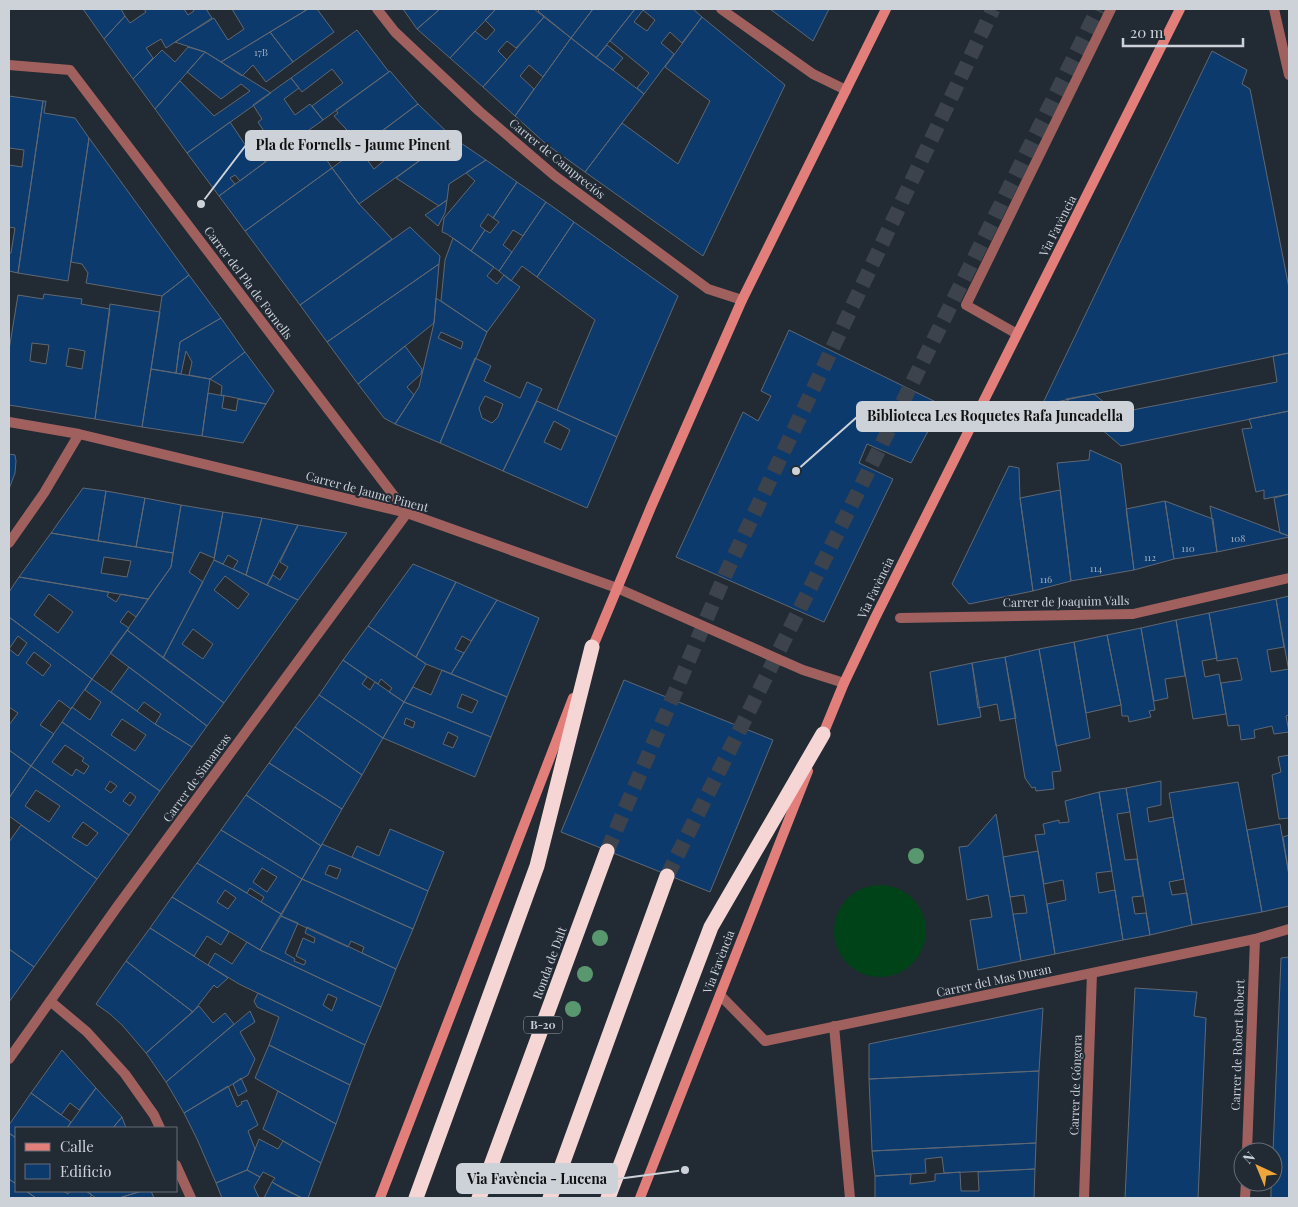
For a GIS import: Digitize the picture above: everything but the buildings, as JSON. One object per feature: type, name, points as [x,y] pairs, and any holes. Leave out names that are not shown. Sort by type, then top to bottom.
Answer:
[{"type":"highway","points":[[416,1198],[537,866],[592,647]]},
{"type":"highway","points":[[608,1198],[711,927],[823,734]]},
{"type":"highway","name":"Ronda de Dalt","points":[[479,1198],[607,851]]},
{"type":"highway","points":[[550,1198],[667,876]]},
{"type":"street","name":"Carrer de Campreciós","points":[[377,9],[395,32],[458,92],[555,176],[708,289],[742,300]]},
{"type":"street","points":[[722,9],[813,74],[846,90]]},
{"type":"street","points":[[380,1198],[592,647],[651,507],[742,300],[886,9]]},
{"type":"street","points":[[1017,334],[966,305],[1111,9]]},
{"type":"street","name":"Via Favència","points":[[640,1198],[844,683],[1180,9]]},
{"type":"street","points":[[1274,9],[1289,76]]},
{"type":"street","name":"Carrer del Pla de Fornells","points":[[9,64],[70,70],[407,513]]},
{"type":"street","name":"Carrer de Jaume Pinent","points":[[9,422],[79,434],[407,513],[617,588],[803,670],[844,683]]},
{"type":"street","points":[[9,543],[44,493],[79,434]]},
{"type":"street","name":"Carrer de Simancas","points":[[9,1059],[407,513]]},
{"type":"street","name":"Carrer de Joaquim Valls","points":[[900,618],[1133,614],[1289,578]]},
{"type":"street","name":"Carrer del Mas Duran","points":[[720,995],[765,1040],[1092,974],[1255,939],[1289,929]]},
{"type":"street","name":"Carrer de Robert Robert","points":[[1247,1142],[1255,939]]},
{"type":"street","name":"Carrer de Góngora","points":[[1084,1198],[1092,974]]},
{"type":"street","points":[[50,1001],[87,1032],[125,1074],[154,1115],[160,1127]]},
{"type":"street","points":[[834,1026],[850,1198]]},
{"type":"street","points":[[178,1169],[191,1198]]},
{"type":"green space","points":[[880,885],[898,888],[913,898],[923,913],[926,931],[923,949],[913,964],[898,974],[880,977],[862,974],[847,964],[837,949],[834,931],[837,913],[847,898],[862,888]]},
{"type":"tunnel","points":[[607,851],[726,573],[993,9]]},
{"type":"tunnel","points":[[667,876],[1098,9]]},
{"type":"place","name":"Pla de Fornells - Jaume Pinent","points":[[201,204]]},
{"type":"place","name":"Biblioteca Les Roquetes Rafa Juncadella","points":[[796,471]]},
{"type":"place","name":"Via Favència - Lucena","points":[[685,1170]]}]
